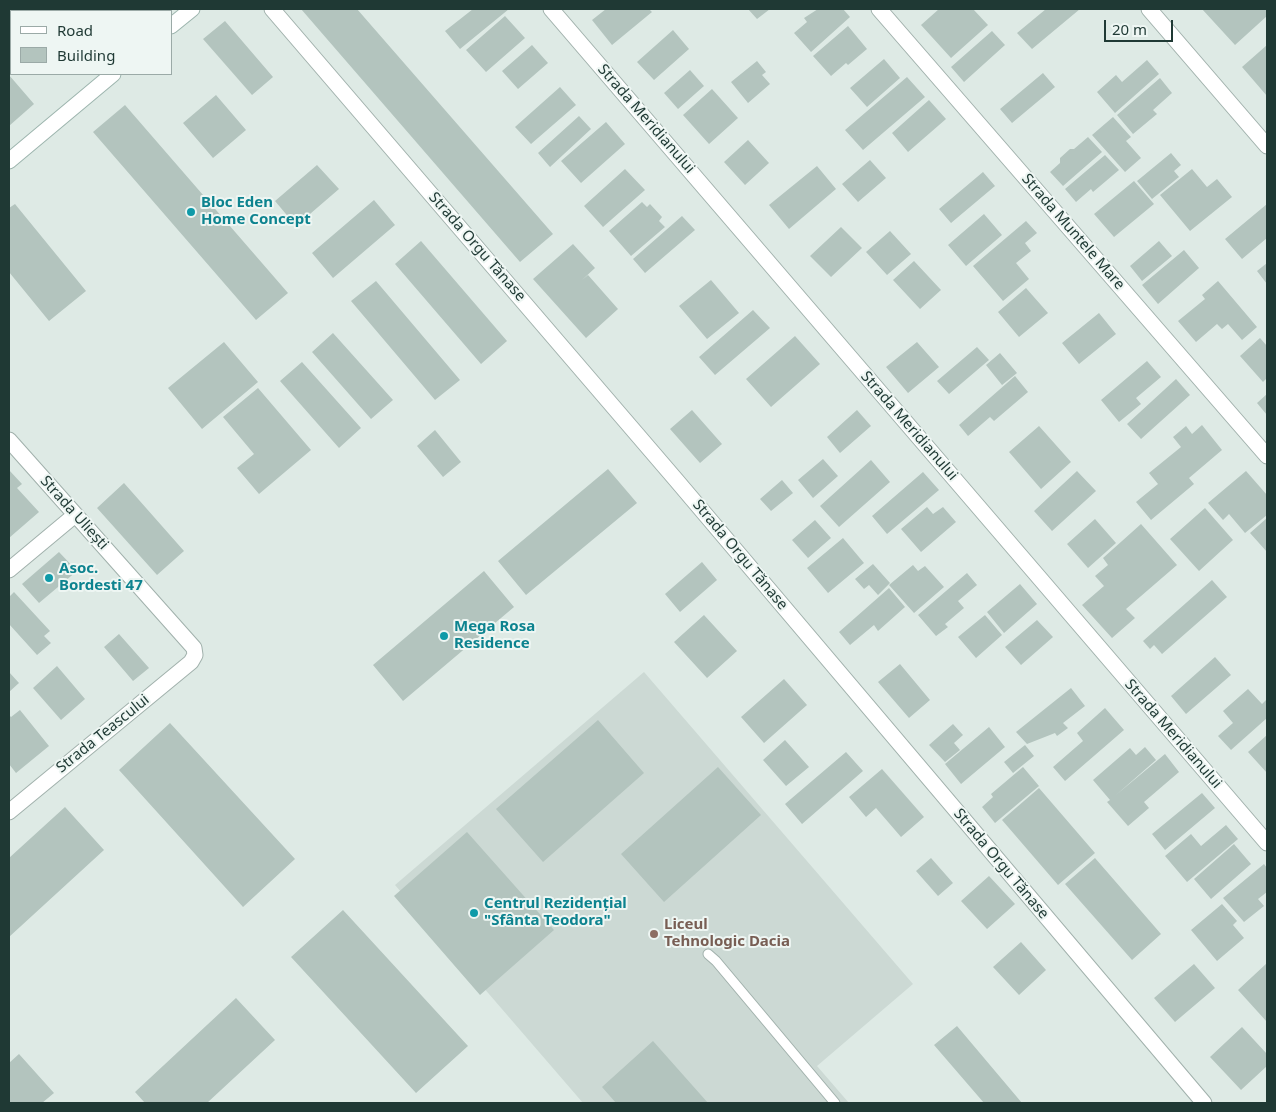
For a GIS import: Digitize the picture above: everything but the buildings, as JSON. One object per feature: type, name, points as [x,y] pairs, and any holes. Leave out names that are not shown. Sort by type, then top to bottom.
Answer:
[{"type":"street","points":[[172,25],[192,9]]},
{"type":"street","name":"Strada Orgu Tănase","points":[[272,9],[664,466],[1204,1103]]},
{"type":"street","name":"Strada Meridianului","points":[[551,9],[1267,844]]},
{"type":"street","name":"Strada Muntele Mare","points":[[879,9],[1267,456]]},
{"type":"street","points":[[1149,9],[1267,146]]},
{"type":"street","points":[[9,161],[112,75]]},
{"type":"street","name":"Strada Uliești","points":[[9,440],[194,648],[195,655]]},
{"type":"street","points":[[9,570],[75,514]]},
{"type":"street","name":"Strada Teascului","points":[[9,812],[190,662],[195,655]]},
{"type":"lane","points":[[708,954],[716,961],[835,1103]]},
{"type":"shaded area","name":"Liceul Tehnologic Dacia","points":[[644,672],[913,984],[817,1066],[849,1103],[583,1103],[395,885]]},
{"type":"place","name":"Bloc Eden Home Concept","points":[[191,212]]},
{"type":"place","name":"Asoc. Bordesti 47","points":[[49,578]]},
{"type":"place","name":"Mega Rosa Residence","points":[[444,636]]},
{"type":"place","name":"Centrul Rezidențial \"Sfânta Teodora\"","points":[[474,913]]},
{"type":"place","name":"Liceul Tehnologic Dacia","points":[[654,934]]}]
